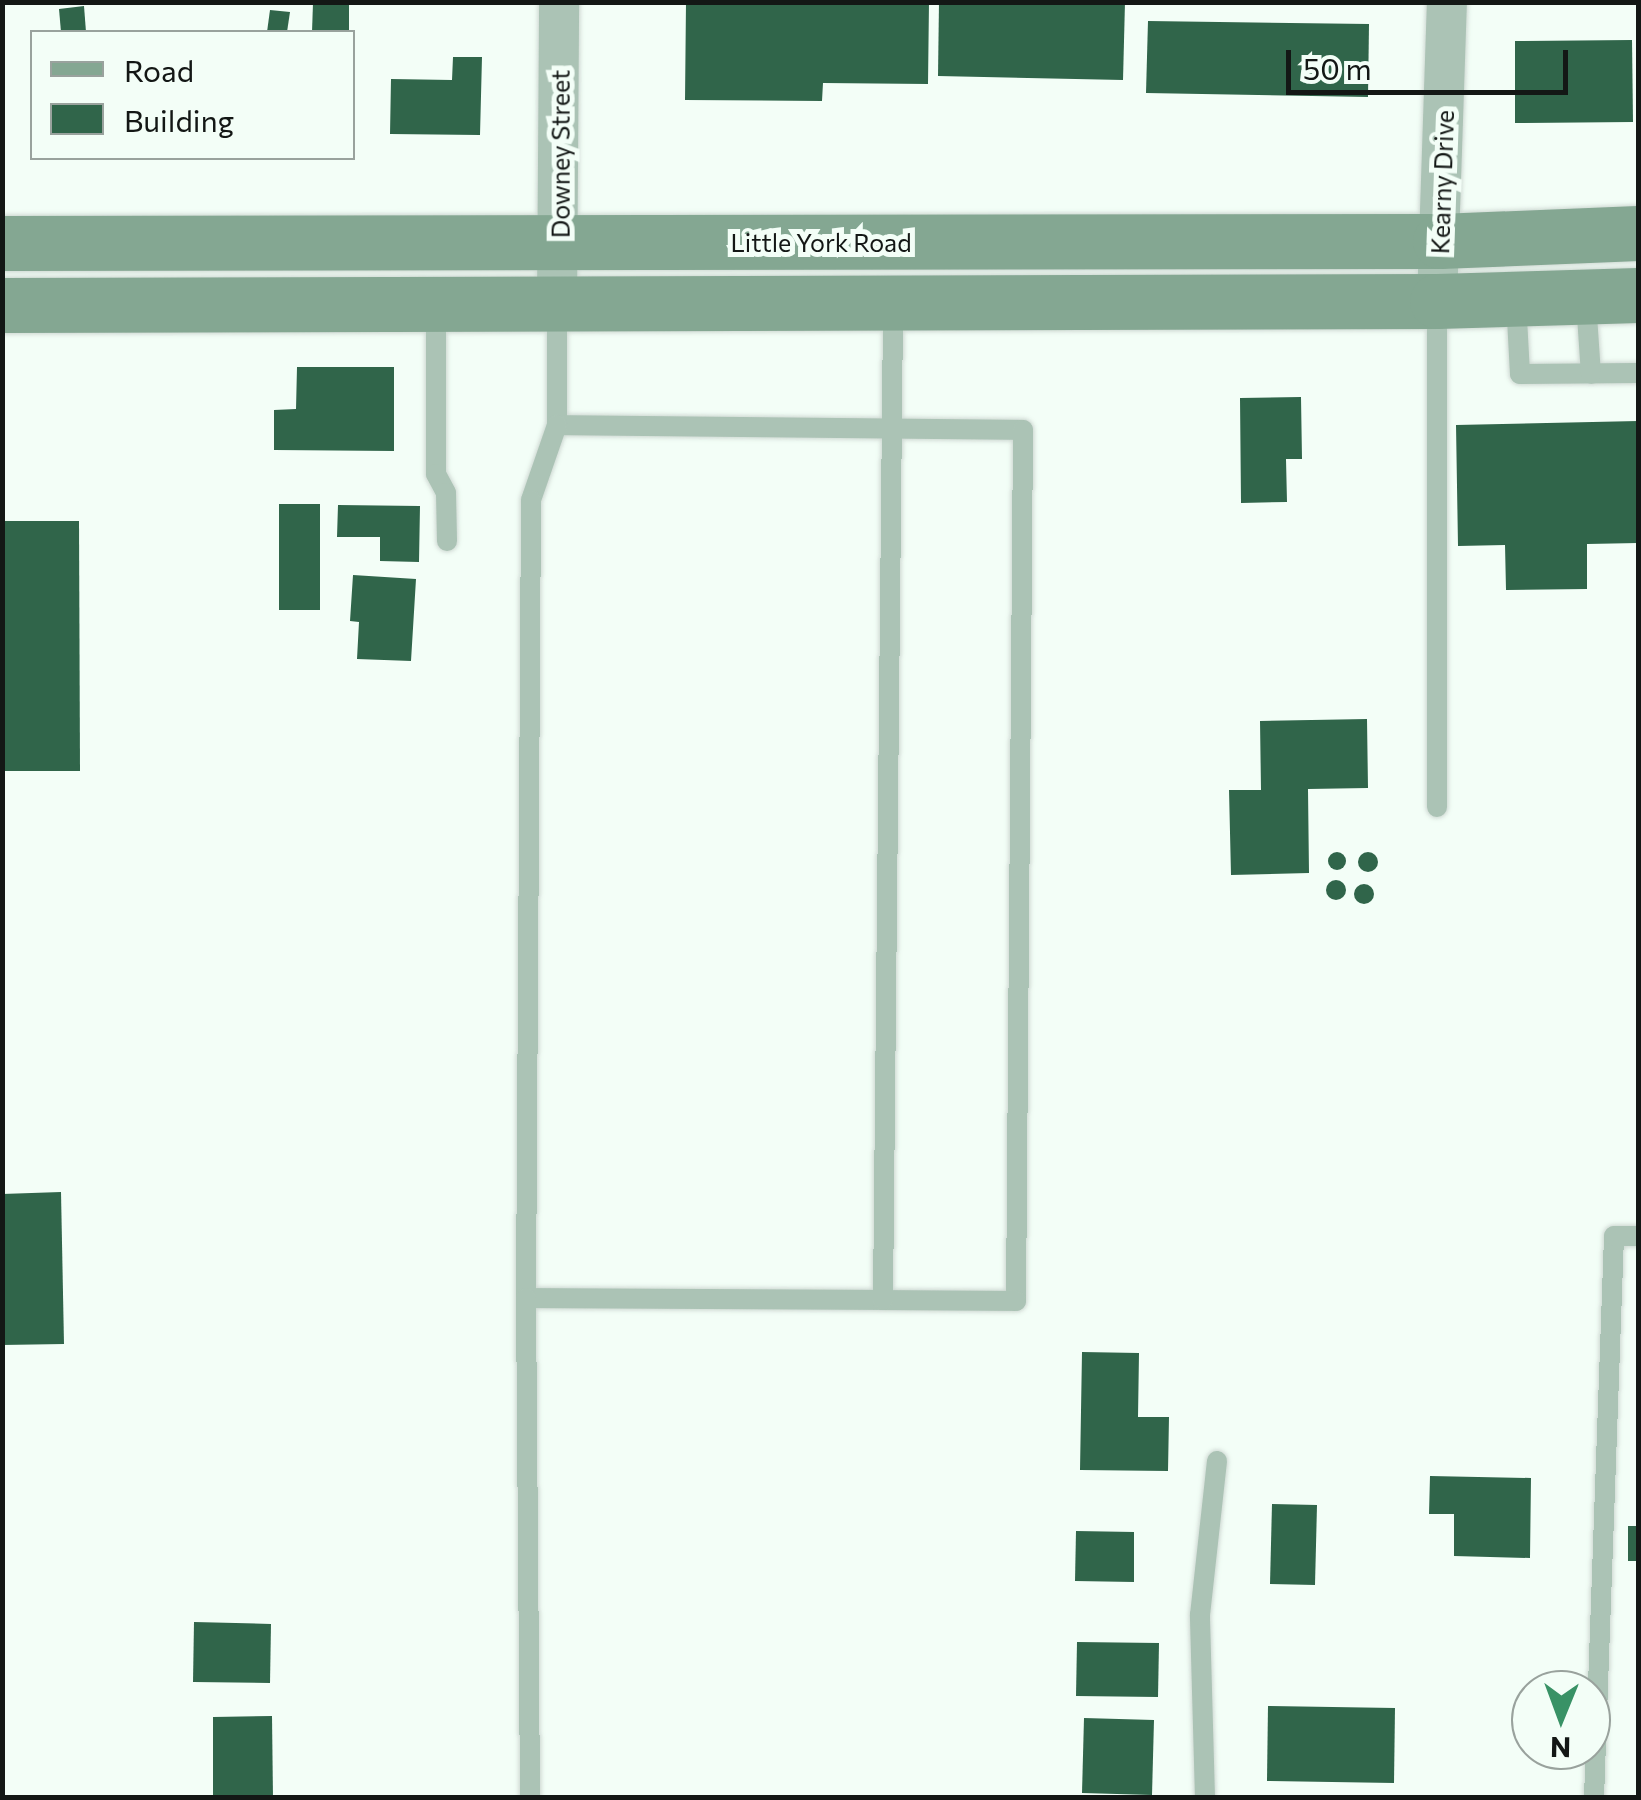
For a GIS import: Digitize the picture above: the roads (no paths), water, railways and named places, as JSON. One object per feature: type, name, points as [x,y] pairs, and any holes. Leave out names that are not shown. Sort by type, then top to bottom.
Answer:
[{"type":"main road","name":"Little York Road","points":[[2,243],[1440,240],[1638,233]]},
{"type":"main road","points":[[2,306],[1437,301],[1612,295]]},
{"type":"street","name":"Downey Street","points":[[557,306],[560,2]]},
{"type":"street","name":"Kearny Drive","points":[[1437,301],[1447,2]]},
{"type":"lane","points":[[1591,374],[1612,295]]},
{"type":"lane","points":[[1516,298],[1520,374],[1638,373]]},
{"type":"lane","points":[[1437,301],[1437,806]]},
{"type":"lane","points":[[883,1300],[893,304]]},
{"type":"lane","points":[[436,306],[436,474],[446,494],[447,541]]},
{"type":"lane","points":[[530,1798],[526,1298],[531,500],[557,425],[557,306]]},
{"type":"lane","points":[[526,1298],[1016,1301],[1023,430],[557,425]]},
{"type":"lane","points":[[1594,1798],[1614,1236],[1638,1236]]},
{"type":"lane","points":[[1205,1798],[1200,1615],[1216,1461]]}]
